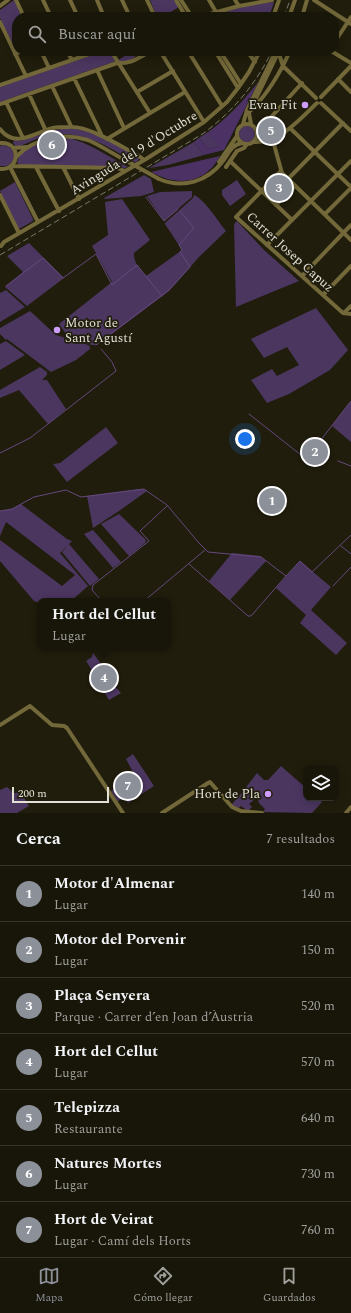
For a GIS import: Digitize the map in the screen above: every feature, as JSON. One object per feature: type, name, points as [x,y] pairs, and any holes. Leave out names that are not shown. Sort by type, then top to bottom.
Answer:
[{"type":"street","points":[[0,6],[8,0]]},
{"type":"street","points":[[16,0],[22,12]]},
{"type":"street","points":[[43,0],[49,12]]},
{"type":"street","points":[[70,0],[76,12]]},
{"type":"street","points":[[97,0],[102,12]]},
{"type":"street","points":[[122,0],[128,12]]},
{"type":"street","points":[[147,0],[153,12]]},
{"type":"street","points":[[176,0],[183,12]]},
{"type":"street","points":[[182,0],[189,12]]},
{"type":"street","points":[[209,0],[216,12],[272,0]]},
{"type":"street","points":[[235,0],[239,6]]},
{"type":"street","points":[[275,12],[279,0]]},
{"type":"street","points":[[291,12],[295,0]]},
{"type":"street","points":[[303,12],[307,0]]},
{"type":"street","points":[[314,0],[332,12]]},
{"type":"street","points":[[339,16],[349,23]]},
{"type":"street","points":[[339,36],[349,23],[351,17]]},
{"type":"street","points":[[0,22],[12,48]]},
{"type":"street","points":[[16,56],[26,76]]},
{"type":"street","points":[[43,56],[49,68]]},
{"type":"street","points":[[70,56],[72,60]]},
{"type":"street","points":[[0,79],[1,85],[82,56]]},
{"type":"street","points":[[114,56],[150,113]]},
{"type":"street","points":[[0,104],[97,70],[131,62],[141,56]]},
{"type":"street","points":[[163,56],[204,122]]},
{"type":"street","points":[[191,56],[222,106]]},
{"type":"street","points":[[218,56],[239,86]]},
{"type":"street","points":[[223,56],[239,86]]},
{"type":"street","points":[[251,56],[255,62]]},
{"type":"street","name":"Avinguda del 9 d'Octubre","points":[[0,245],[175,142],[204,122],[222,106],[239,86],[258,56]]},
{"type":"street","points":[[251,124],[249,113],[276,56]]},
{"type":"street","points":[[216,168],[225,152],[237,136],[238,130],[243,124],[247,110],[276,56]]},
{"type":"street","points":[[280,56],[284,66],[351,131]]},
{"type":"street","points":[[249,113],[268,93],[284,66],[288,56]]},
{"type":"street","points":[[339,56],[351,63]]},
{"type":"street","points":[[270,71],[284,66]]},
{"type":"street","points":[[10,138],[3,142],[13,148],[27,147],[47,139],[63,136],[89,141],[159,179],[170,183],[180,184],[197,181],[205,178],[216,168],[234,146],[242,143],[247,144],[254,142],[266,142],[290,128],[351,66]]},
{"type":"street","points":[[97,70],[124,128]]},
{"type":"street","points":[[137,92],[172,71]]},
{"type":"street","points":[[74,78],[102,136]]},
{"type":"street","points":[[338,80],[351,92]]},
{"type":"street","points":[[302,83],[263,126],[271,139],[281,171],[351,240]]},
{"type":"street","points":[[52,86],[71,126]]},
{"type":"street","points":[[107,139],[185,92]]},
{"type":"street","points":[[29,94],[46,131]]},
{"type":"street","points":[[6,102],[24,138]]},
{"type":"street","points":[[288,179],[343,123]]},
{"type":"street","points":[[243,124],[251,124],[264,138],[271,139]]},
{"type":"street","points":[[0,129],[10,138],[17,140],[54,128],[71,126],[102,136],[144,160]]},
{"type":"street","points":[[290,128],[351,188],[325,214]]},
{"type":"street","points":[[254,142],[258,136],[258,133]]},
{"type":"street","points":[[237,136],[242,143]]},
{"type":"street","points":[[226,166],[237,150],[244,148],[247,144]]},
{"type":"street","points":[[11,166],[16,157],[27,147]]},
{"type":"street","points":[[13,148],[16,157]]},
{"type":"street","points":[[230,160],[292,220]]},
{"type":"street","points":[[267,245],[351,161]]},
{"type":"street","points":[[11,166],[38,222]]},
{"type":"street","points":[[0,169],[5,169],[11,166],[118,168],[125,171]]},
{"type":"street","points":[[36,167],[58,211]]},
{"type":"street","points":[[63,167],[79,199]]},
{"type":"street","points":[[118,168],[119,175]]},
{"type":"street","points":[[262,191],[281,171]]},
{"type":"street","points":[[276,205],[295,186]]},
{"type":"street","name":"Carrer Josep Capuz","points":[[262,191],[236,217],[344,313]]},
{"type":"street","points":[[0,195],[19,233]]},
{"type":"street","name":"Avinguda del 9 d'Octubre","points":[[0,245],[5,244],[57,214],[58,211]]},
{"type":"street","points":[[302,276],[351,225]]},
{"type":"street","points":[[323,295],[351,266]]},
{"type":"street","points":[[344,313],[351,306]]},
{"type":"street","points":[[344,313],[351,314]]},
{"type":"street","points":[[0,724],[30,706],[52,725],[64,726],[67,728],[123,813]]},
{"type":"street","points":[[162,813],[210,782],[236,810],[262,813]]},
{"type":"street","points":[[346,813],[351,807]]},
{"type":"shaded area","points":[[14,0],[20,12],[12,12],[12,43],[0,18],[0,10]]},
{"type":"shaded area","points":[[150,0],[174,0],[179,7],[171,12],[155,12]]},
{"type":"shaded area","points":[[274,2],[271,12],[224,12],[249,5]]},
{"type":"shaded area","points":[[90,56],[112,56],[116,61],[0,102],[0,87]]},
{"type":"shaded area","points":[[125,56],[136,56],[130,61],[118,60]]},
{"type":"shaded area","points":[[259,81],[224,150],[204,155],[194,142],[199,138],[208,149],[219,146],[208,132],[222,121],[248,95]]},
{"type":"shaded area","points":[[247,126],[254,131],[255,134],[250,141],[247,142],[240,137],[239,134],[244,127]]},
{"type":"shaded area","points":[[60,129],[74,129],[92,133],[139,159],[136,163],[107,146],[76,135],[65,134],[44,137],[18,147],[16,147],[13,143],[14,140],[20,141]]},
{"type":"shaded area","points":[[208,132],[220,146],[208,149],[199,138]]},
{"type":"shaded area","points":[[68,138],[91,146],[128,167],[20,165],[17,163],[19,157],[30,147],[46,141]]},
{"type":"shaded area","points":[[194,142],[204,155],[168,165],[149,168]]},
{"type":"shaded area","points":[[3,145],[12,150],[14,158],[10,164],[0,166],[0,146]]},
{"type":"shaded area","points":[[220,156],[207,172],[190,180],[171,180],[151,172]]},
{"type":"shaded area","points":[[144,175],[151,179],[154,192],[141,196],[104,198]]},
{"type":"shaded area","points":[[281,175],[292,185],[276,201],[265,191]]},
{"type":"shaded area","points":[[237,180],[246,194],[230,206],[222,195],[222,190]]},
{"type":"shaded area","points":[[15,182],[33,219],[33,221],[19,229],[0,191]]},
{"type":"shaded area","points":[[192,191],[192,197],[164,221],[147,196],[160,192]]},
{"type":"shaded area","points":[[194,195],[203,201],[226,231],[199,257],[169,291],[97,345],[92,345],[69,338],[59,324],[112,282],[92,246],[108,235],[105,202],[122,199],[150,240],[134,253],[139,268],[146,276],[182,250],[165,223],[193,198]]},
{"type":"shaded area","points":[[237,221],[264,250],[299,281],[236,307],[234,224]]},
{"type":"shaded area","points":[[29,243],[64,278],[27,306],[5,287],[23,272],[7,256]]},
{"type":"shaded area","points":[[6,290],[25,307],[0,322],[0,293]]},
{"type":"shaded area","points":[[316,308],[348,350],[330,370],[289,394],[267,403],[251,380],[272,369],[277,376],[299,365],[287,347],[264,358],[251,339]]},
{"type":"shaded area","points":[[30,311],[56,335],[88,345],[90,349],[76,360],[51,372],[7,339],[6,340],[0,334],[0,328]]},
{"type":"shaded area","points":[[6,341],[25,355],[0,370],[0,344]]},
{"type":"shaded area","points":[[40,367],[47,372],[47,375],[42,380],[47,380],[66,409],[48,424],[19,390],[0,398],[0,390]]},
{"type":"shaded area","points":[[351,401],[351,442],[332,426]]},
{"type":"shaded area","points":[[106,427],[118,443],[67,482],[53,464],[60,463]]},
{"type":"shaded area","points":[[140,489],[147,491],[93,528],[87,496]]},
{"type":"shaded area","points":[[21,504],[67,539],[72,541],[60,553],[88,586],[74,598],[37,598],[37,602],[34,601],[0,561],[0,540],[62,586],[75,575],[6,522],[0,536],[0,511],[11,509]]},
{"type":"shaded area","points":[[119,514],[146,540],[145,543],[129,556],[101,524]]},
{"type":"shaded area","points":[[93,530],[121,562],[113,568],[84,534]]},
{"type":"shaded area","points":[[69,544],[99,579],[90,586],[62,552]]},
{"type":"shaded area","points":[[232,553],[260,556],[266,561],[230,600],[209,581]]},
{"type":"shaded area","points":[[300,561],[331,587],[311,610],[347,643],[336,655],[300,623],[306,615],[276,588]]},
{"type":"shaded area","points":[[93,653],[113,681],[113,684],[121,693],[109,700],[86,661],[92,657]]},
{"type":"shaded area","points":[[133,754],[154,786],[128,803],[124,797],[117,802],[111,791],[116,788],[121,796],[140,783],[140,778],[136,778],[126,759]]},
{"type":"shaded area","points":[[281,766],[303,785],[303,801],[322,802],[312,813],[263,812],[265,809],[256,798],[249,804],[252,807],[248,811],[241,806],[239,808],[231,805],[257,773],[264,780],[268,780]]},
{"type":"shaded area","points":[[7,787],[14,793],[20,791],[29,806],[17,813],[0,813],[0,790]]},
{"type":"waterway","points":[[146,197],[164,221],[178,209]]},
{"type":"waterway","points":[[96,345],[169,290],[190,267],[180,252],[182,250],[179,245],[194,228],[180,211]]},
{"type":"waterway","points":[[6,286],[43,258],[63,278],[96,254],[112,285],[137,265],[162,296]]},
{"type":"waterway","points":[[0,453],[30,438],[116,371],[112,362],[101,349]]},
{"type":"waterway","points":[[249,414],[306,459],[351,401]]},
{"type":"waterway","points":[[338,461],[351,466]]},
{"type":"waterway","points":[[0,511],[12,509],[34,497],[66,490],[81,497],[144,489],[167,505],[208,552],[261,557],[286,576],[300,561],[312,572],[351,535]]},
{"type":"waterway","points":[[99,598],[92,590],[93,585],[149,541],[140,531],[167,506]]},
{"type":"waterway","points":[[341,546],[351,554]]},
{"type":"waterway","points":[[148,598],[205,550]]},
{"type":"waterway","points":[[189,564],[248,616],[251,616],[286,576]]},
{"type":"waterway","points":[[333,586],[351,567]]},
{"type":"railway","points":[[286,12],[290,0]]},
{"type":"railway","points":[[0,255],[215,125],[225,116],[251,86],[270,56]]},
{"type":"place","name":"Evan Fit","points":[[305,105]]},
{"type":"place","name":"Telepizza","points":[[271,131]]},
{"type":"place","name":"Natures Mortes","points":[[52,145]]},
{"type":"place","name":"Plaça Senyera","points":[[279,188]]},
{"type":"place","name":"Motor de Sant Agustí","points":[[57,330]]},
{"type":"place","name":"Motor del Porvenir","points":[[315,452]]},
{"type":"place","name":"Motor d'Almenar","points":[[272,501]]},
{"type":"place","name":"Hort del Cellut","points":[[104,678]]},
{"type":"place","name":"Hort de Veirat","points":[[128,786]]},
{"type":"place","name":"Hort de Pla","points":[[268,794]]}]
